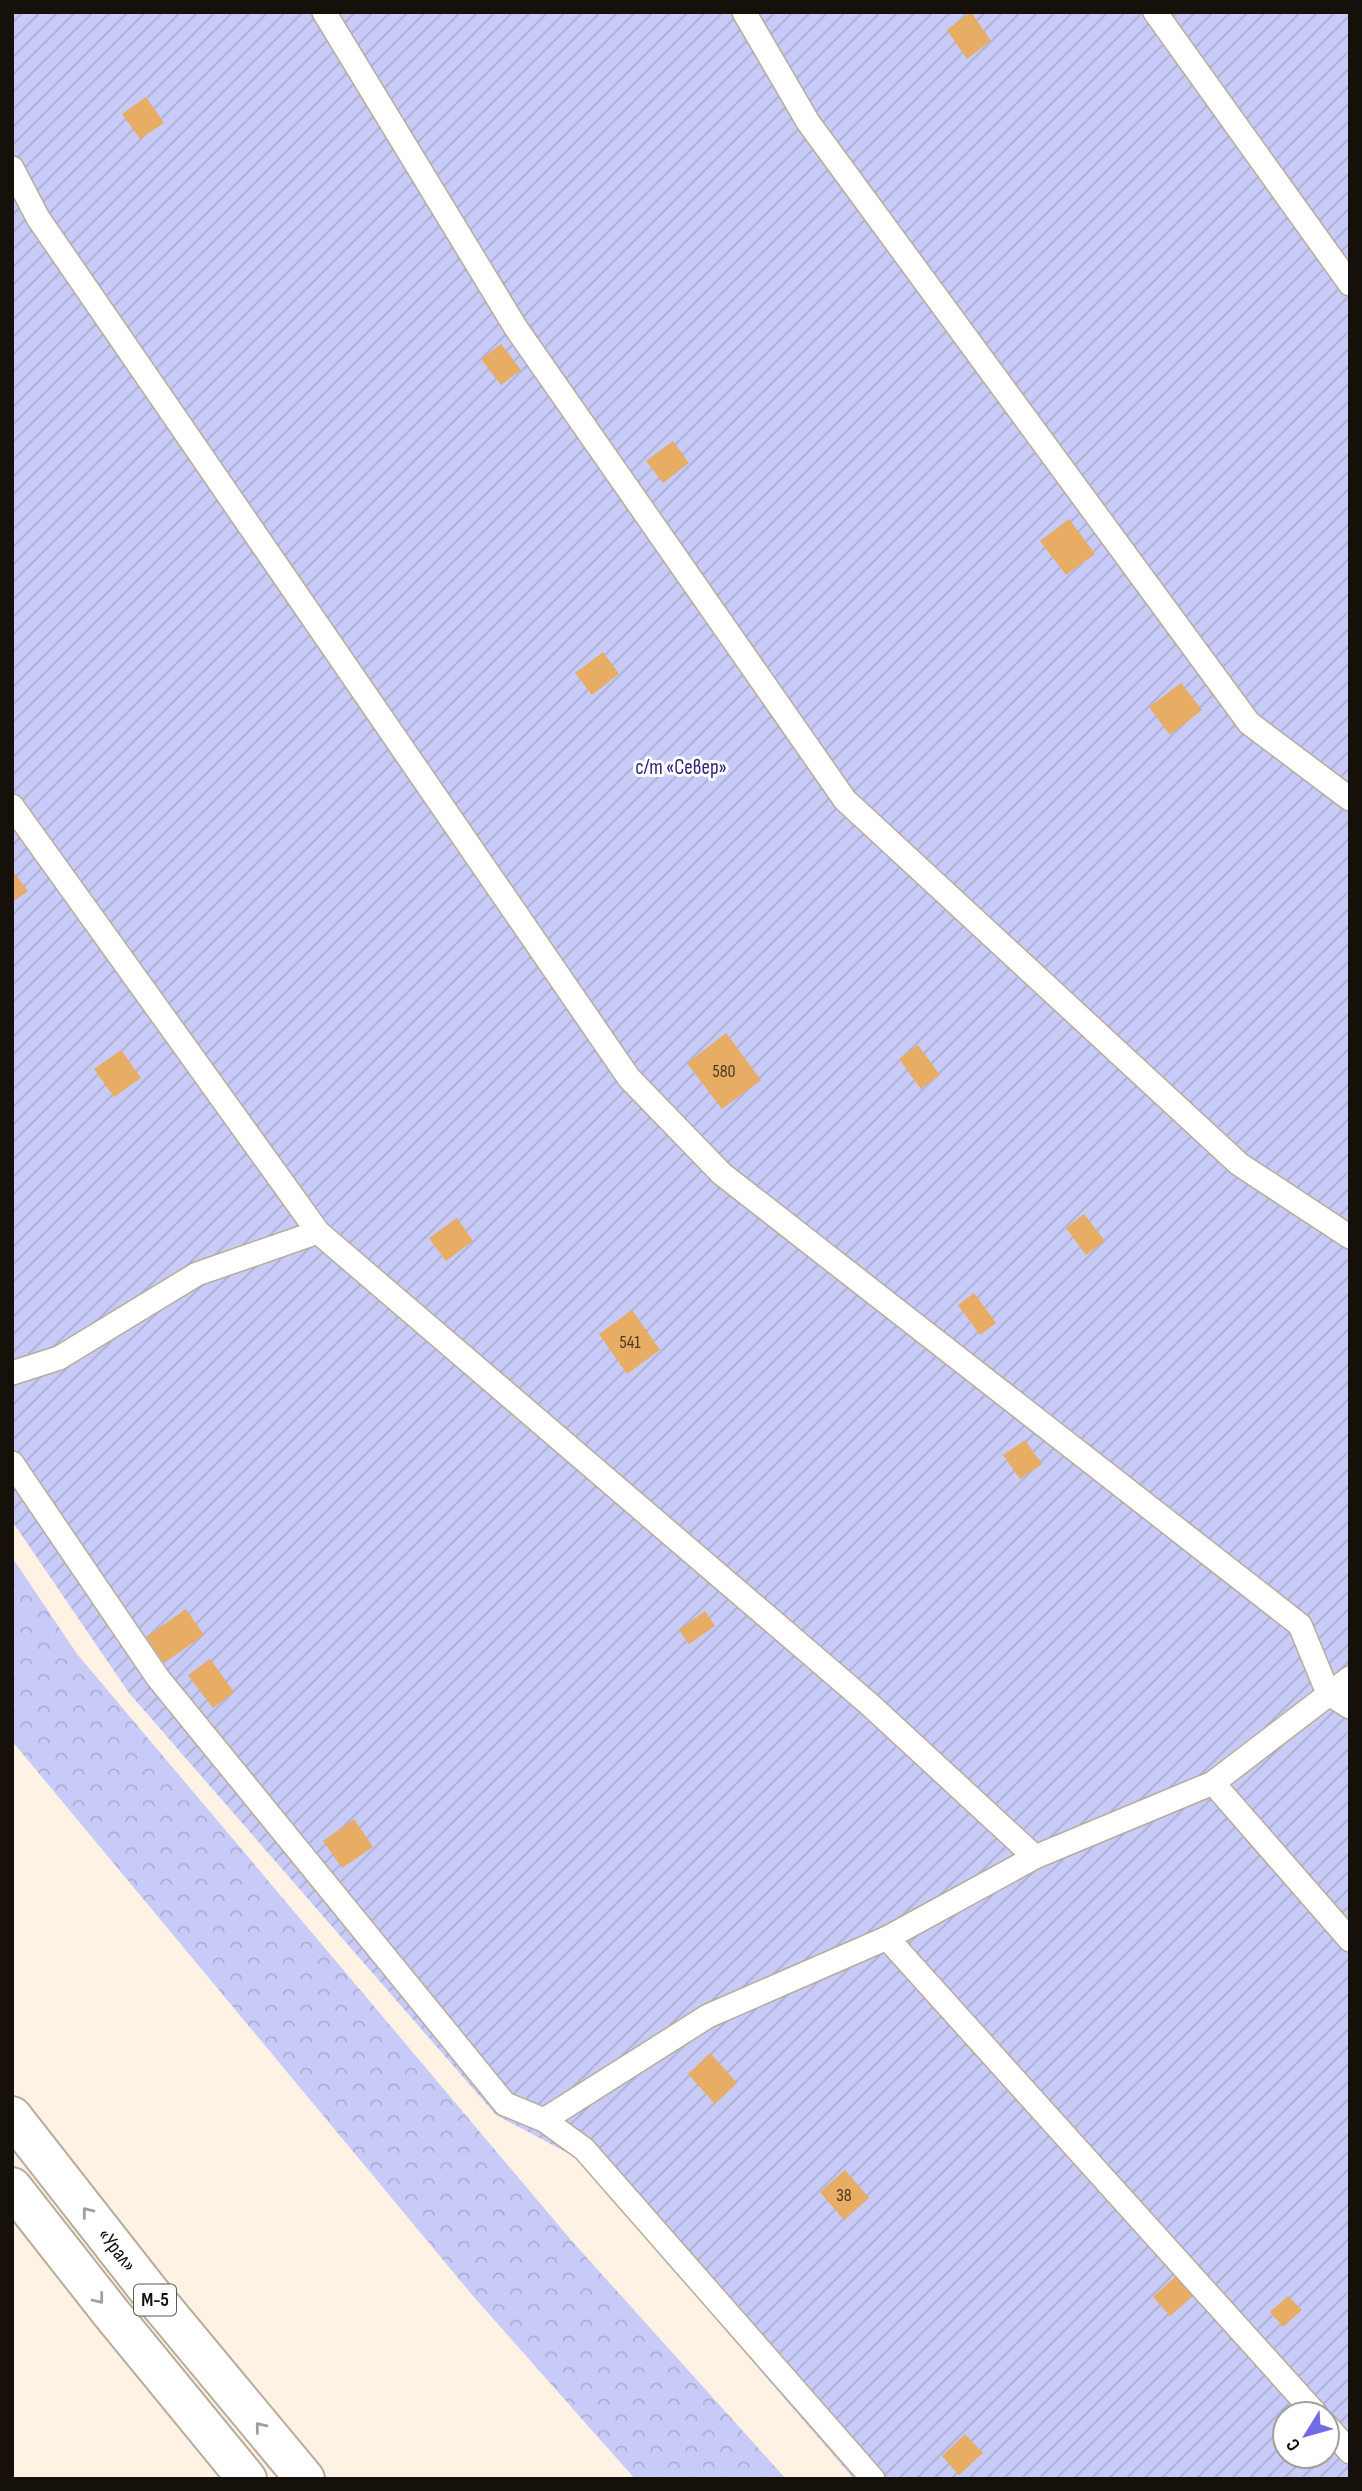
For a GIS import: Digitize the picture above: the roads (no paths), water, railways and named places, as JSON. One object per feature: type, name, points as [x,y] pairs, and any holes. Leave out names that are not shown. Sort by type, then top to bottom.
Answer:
[{"type":"highway","name":"«Урал»","points":[[12,2116],[149,2291],[304,2479]]},
{"type":"highway","name":"«Урал»","points":[[12,2187],[111,2314],[247,2479]]},
{"type":"lane","points":[[324,12],[516,328],[845,800],[1239,1164],[1350,1237]]},
{"type":"lane","points":[[744,12],[808,122],[1249,723],[1350,799]]},
{"type":"lane","points":[[1155,12],[1350,284]]},
{"type":"lane","points":[[12,168],[38,218],[629,1079],[722,1174],[1300,1625],[1328,1693],[1350,1707]]},
{"type":"lane","points":[[12,806],[318,1232],[868,1703],[1035,1857]]},
{"type":"lane","points":[[12,1373],[59,1357],[197,1275],[318,1232]]},
{"type":"lane","points":[[12,1464],[158,1678],[505,2104],[544,2120],[584,2149],[873,2479]]},
{"type":"lane","points":[[544,2120],[708,2016],[887,1938],[1035,1857],[1213,1783],[1350,1678]]},
{"type":"lane","points":[[1213,1783],[1350,1940]]},
{"type":"lane","points":[[887,1938],[1303,2400]]},
{"type":"park label","name":"с/т «Север»","points":[[681,767]]}]
